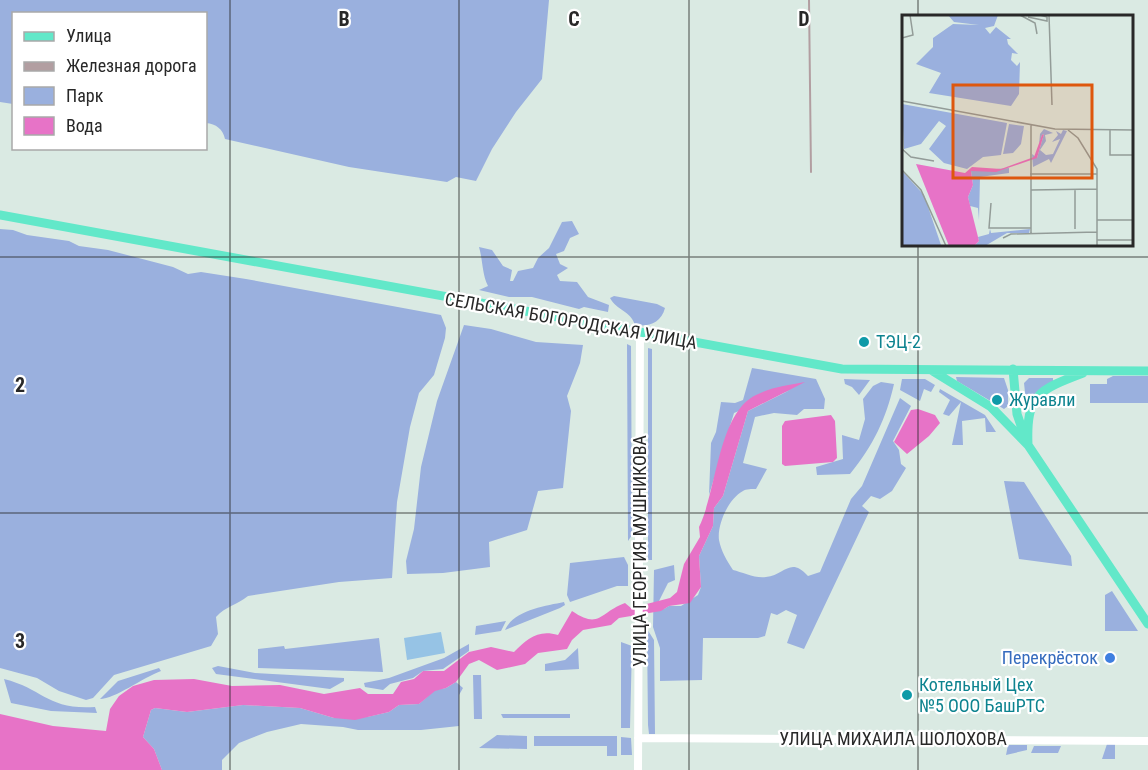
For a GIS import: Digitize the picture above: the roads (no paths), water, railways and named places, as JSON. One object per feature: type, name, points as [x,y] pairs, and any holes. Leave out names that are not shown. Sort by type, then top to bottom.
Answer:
[{"type":"main road","name":"СЕЛЬСКАЯ БОГОРОДСКАЯ УЛИЦА","points":[[0,214],[842,369],[1148,371]]},
{"type":"main road","points":[[1013,369],[1017,414],[1028,445]]},
{"type":"main road","points":[[931,370],[991,407],[1028,445],[1148,624]]},
{"type":"main road","points":[[1028,445],[1027,419],[1030,405],[1053,385],[1093,371]]},
{"type":"street","name":"УЛИЦА ГЕОРГИЯ МУШНИКОВА","points":[[638,770],[640,333]]},
{"type":"street","name":"УЛИЦА МИХАИЛА ШОЛОХОВА","points":[[638,738],[1148,741]]},
{"type":"water","points":[[805,382],[748,411],[723,496],[714,508],[713,526],[699,556],[701,587],[690,603],[669,606],[661,611],[619,618],[611,625],[583,630],[572,640],[567,649],[538,653],[525,664],[497,670],[479,660],[469,664],[456,682],[435,691],[419,704],[399,705],[389,712],[355,720],[334,718],[300,708],[243,705],[187,712],[155,708],[151,710],[143,737],[154,749],[162,770],[0,770],[0,714],[53,726],[106,731],[110,709],[119,696],[133,686],[154,680],[194,679],[232,686],[280,685],[324,694],[360,688],[368,694],[393,694],[401,682],[414,679],[423,671],[444,671],[469,652],[491,647],[514,652],[533,636],[545,633],[558,635],[572,611],[594,619],[600,618],[625,603],[631,608],[670,598],[677,592],[684,564],[700,537],[699,527],[726,435],[734,418],[743,404],[756,395],[774,388]]},
{"type":"water","points":[[918,409],[935,415],[940,423],[929,436],[907,454],[894,442],[911,410]]},
{"type":"water","points":[[831,415],[835,421],[837,458],[833,462],[785,466],[782,464],[782,426],[785,421]]},
{"type":"railway","points":[[809,0],[811,172]]},
{"type":"place","name":"ТЭЦ-2","points":[[864,342]]},
{"type":"place","name":"Журавли","points":[[997,400]]},
{"type":"place","name":"Перекрёсток","points":[[1110,658]]},
{"type":"place","name":"Котельный Цех №5 ООО БашРТС","points":[[907,695]]}]
